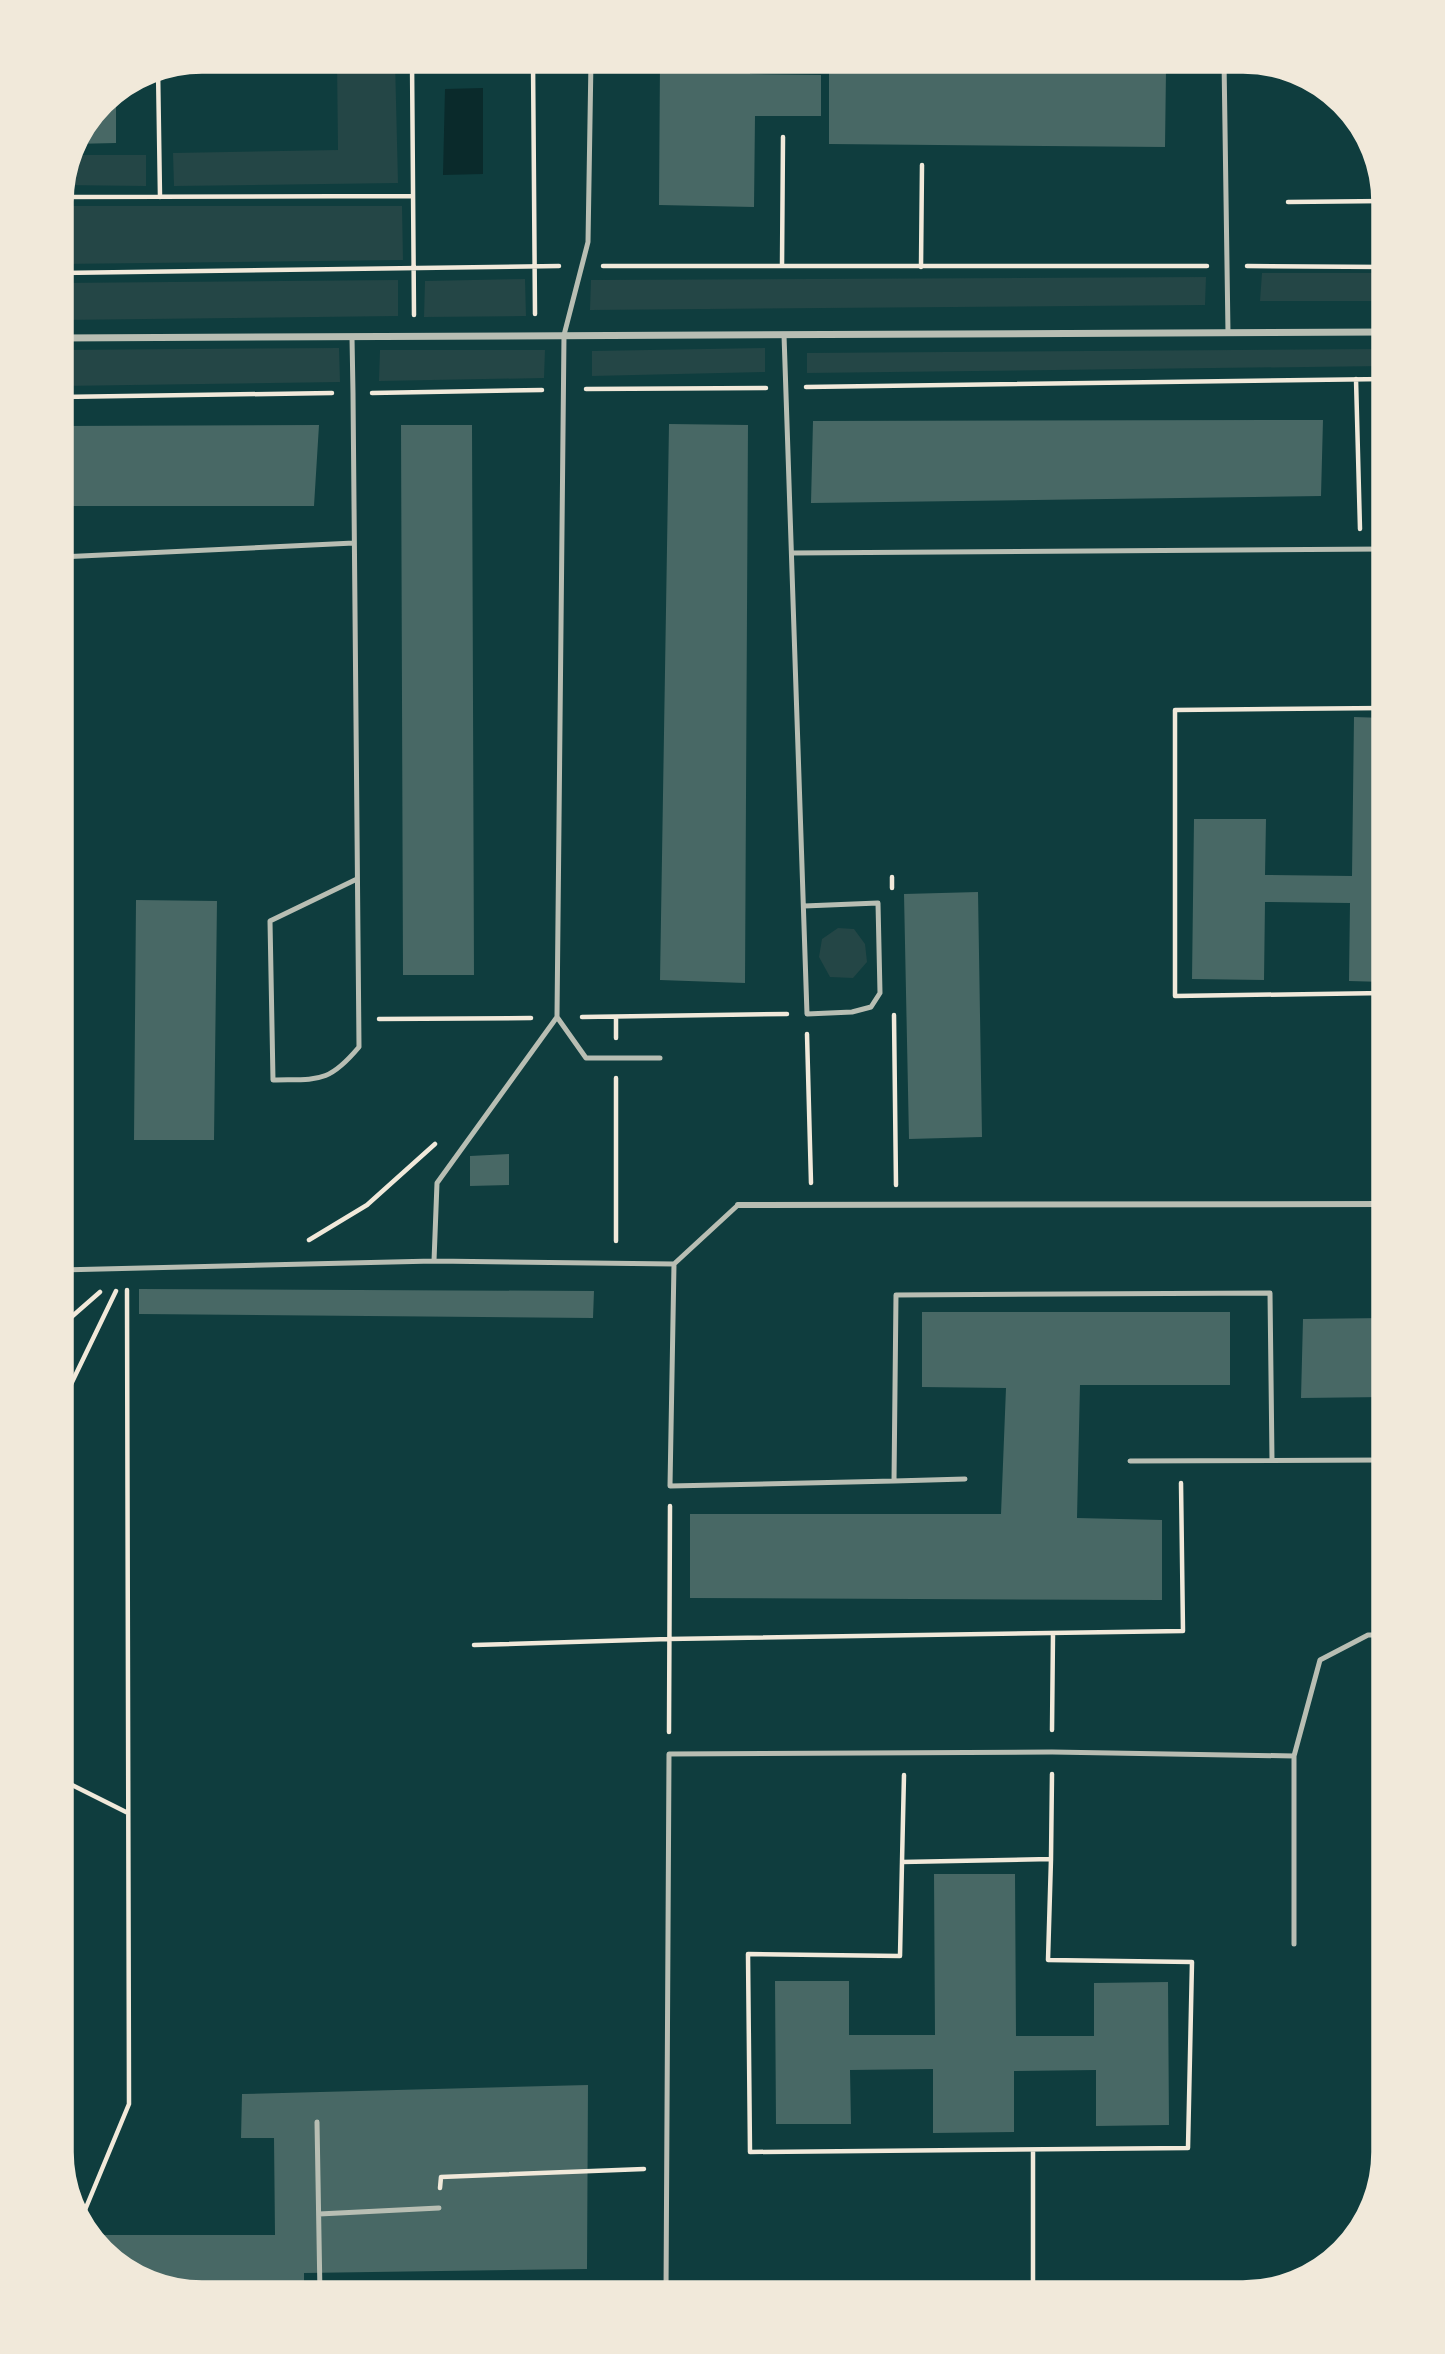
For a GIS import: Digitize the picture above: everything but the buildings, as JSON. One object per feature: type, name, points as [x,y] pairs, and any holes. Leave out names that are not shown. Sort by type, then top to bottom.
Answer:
[{"type":"street","points":[[72,338],[1373,332]]},
{"type":"street","points":[[738,1205],[1373,1204]]},
{"type":"lane","points":[[434,1261],[437,1183],[557,1017],[564,335],[588,242],[590,72]]},
{"type":"lane","points":[[1224,72],[1228,334]]},
{"type":"lane","points":[[784,335],[807,1014],[852,1012],[870,1007],[880,993],[878,904],[804,906]]},
{"type":"lane","points":[[352,337],[359,1047],[344,1065],[321,1079],[273,1080],[270,921],[357,879]]},
{"type":"lane","points":[[72,556],[354,543]]},
{"type":"lane","points":[[792,554],[1373,549]]},
{"type":"lane","points":[[557,1017],[586,1058],[660,1058]]},
{"type":"lane","points":[[72,1270],[434,1261],[674,1264],[738,1205]]},
{"type":"lane","points":[[674,1264],[670,1486],[965,1479]]},
{"type":"lane","points":[[894,1480],[896,1295],[1270,1293],[1272,1460]]},
{"type":"lane","points":[[1129,1461],[1373,1460]]},
{"type":"lane","points":[[1294,1944],[1294,1756],[1320,1660],[1368,1635],[1373,1635]]},
{"type":"lane","points":[[666,2282],[668,1754],[1052,1752],[1294,1756]]},
{"type":"lane","points":[[317,2122],[320,2282]]},
{"type":"lane","points":[[319,2214],[439,2208]]},
{"type":"path","points":[[412,72],[414,337]]},
{"type":"path","points":[[533,72],[536,336]]},
{"type":"path","points":[[158,80],[160,197]]},
{"type":"path","points":[[782,266],[783,137]]},
{"type":"path","points":[[921,267],[922,165]]},
{"type":"path","points":[[72,197],[413,196]]},
{"type":"path","points":[[1288,202],[1373,201]]},
{"type":"path","points":[[72,273],[413,270],[534,266],[1373,267]]},
{"type":"path","points":[[1356,379],[1360,549]]},
{"type":"path","points":[[72,397],[1373,379]]},
{"type":"path","points":[[1373,708],[1175,710],[1175,996],[1373,993]]},
{"type":"path","points":[[892,877],[892,891]]},
{"type":"path","points":[[894,1013],[897,1203]]},
{"type":"path","points":[[807,1014],[812,1205]]},
{"type":"path","points":[[616,1017],[616,1263]]},
{"type":"path","points":[[299,1243],[308,1241],[367,1205],[436,1143]]},
{"type":"path","points":[[72,1317],[127,1269]]},
{"type":"path","points":[[72,1383],[127,1269]]},
{"type":"path","points":[[85,2210],[129,2104],[127,1269]]},
{"type":"path","points":[[474,1645],[668,1639],[1183,1631],[1181,1461]]},
{"type":"path","points":[[668,1754],[670,1486]]},
{"type":"path","points":[[902,1862],[1051,1859],[1048,1960],[1192,1962],[1188,2148],[750,2152],[748,1954],[900,1956],[902,1862],[905,1754]]},
{"type":"path","points":[[72,1785],[128,1813]]},
{"type":"path","points":[[1033,2150],[1033,2282]]},
{"type":"path","points":[[439,2208],[441,2177],[666,2168]]},
{"type":"shaded area","points":[[337,72],[395,72],[398,183],[174,186],[173,153],[338,150]]},
{"type":"shaded area","points":[[483,88],[483,174],[443,175],[445,89]]},
{"type":"shaded area","points":[[81,155],[146,155],[146,186],[73,185]]},
{"type":"shaded area","points":[[72,206],[402,206],[403,260],[72,264]]},
{"type":"shaded area","points":[[1262,273],[1373,273],[1373,301],[1260,301]]},
{"type":"shaded area","points":[[1206,277],[1205,305],[590,310],[591,280]]},
{"type":"shaded area","points":[[525,279],[526,316],[424,317],[425,281]]},
{"type":"shaded area","points":[[398,280],[398,316],[72,320],[72,283]]},
{"type":"shaded area","points":[[339,348],[340,382],[72,386],[72,350]]},
{"type":"shaded area","points":[[765,348],[765,372],[592,376],[592,351]]},
{"type":"shaded area","points":[[1373,349],[1373,366],[807,373],[807,353]]},
{"type":"shaded area","points":[[380,350],[545,350],[544,378],[379,381]]},
{"type":"shaded area","points":[[838,928],[854,929],[865,944],[867,962],[853,978],[830,977],[819,957],[822,939]]}]
